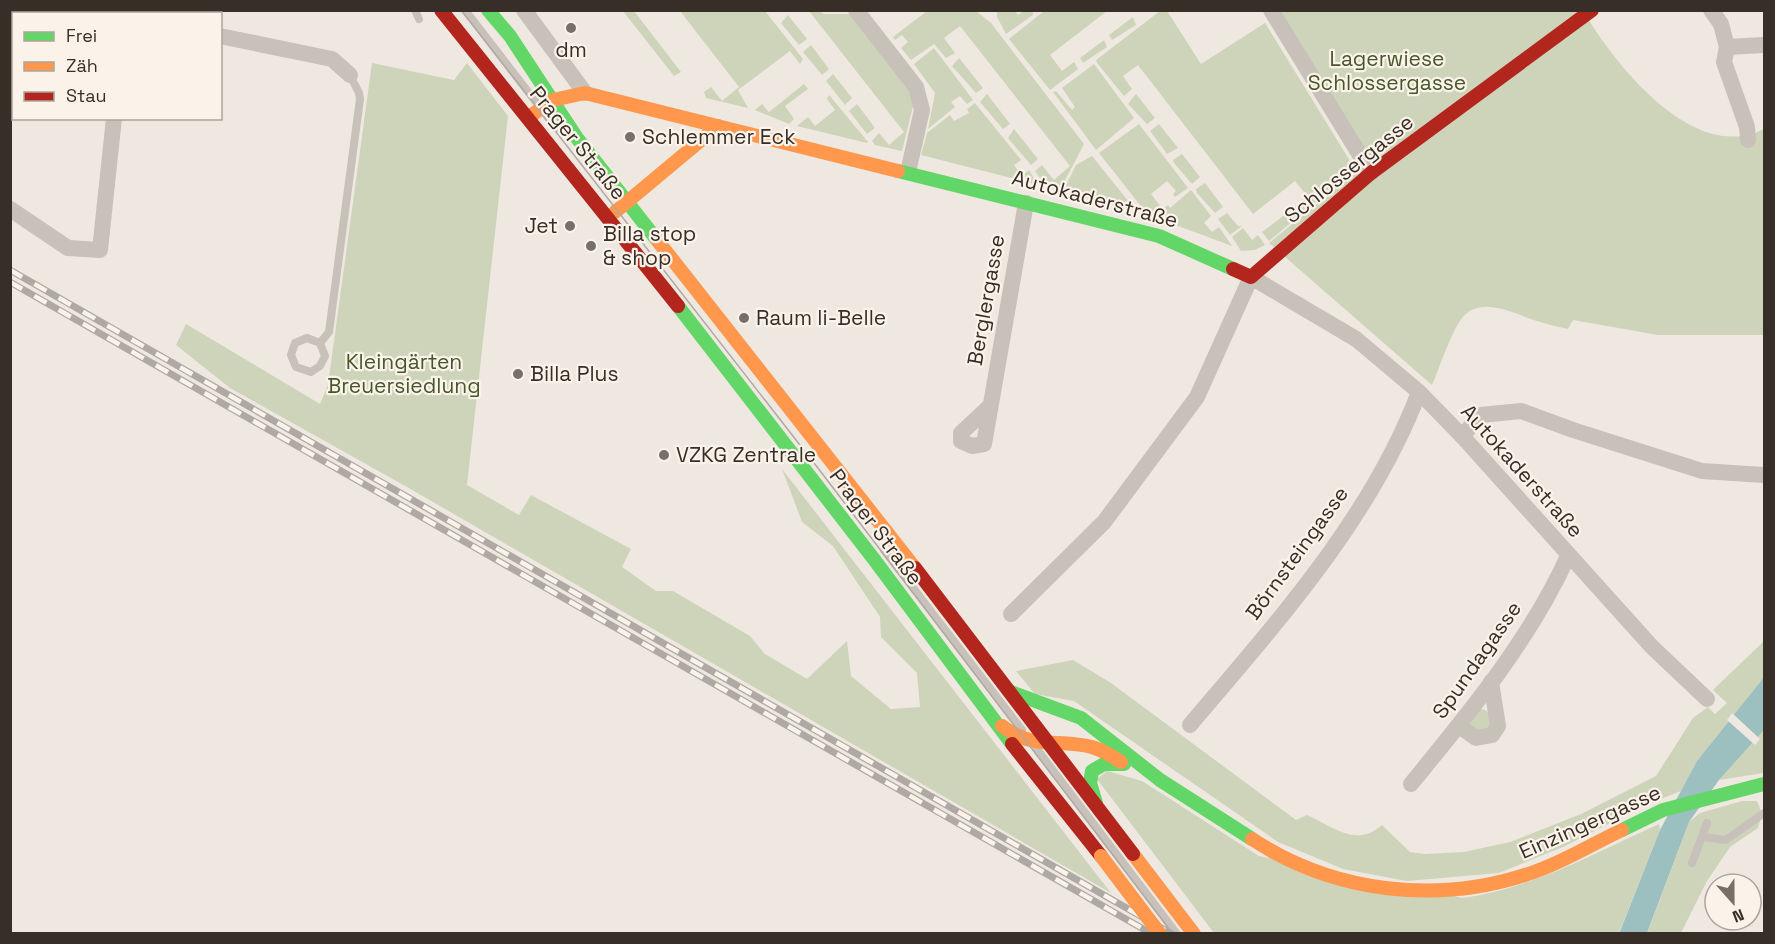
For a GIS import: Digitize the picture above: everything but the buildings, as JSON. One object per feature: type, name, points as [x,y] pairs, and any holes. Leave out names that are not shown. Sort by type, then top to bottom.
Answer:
[{"type":"main road","name":"Prager Straße","points":[[441,10],[529,117],[619,209],[1011,692],[1100,810],[1112,848],[1160,933]]},
{"type":"main road","name":"Prager Straße","points":[[488,10],[510,36],[553,99],[619,209],[866,549],[1035,775],[1112,848],[1194,933]]},
{"type":"main road","name":"Schlossergasse","points":[[1251,277],[1371,173],[1592,10]]},
{"type":"main road","name":"Autokaderstraße","points":[[529,117],[553,99],[585,93],[908,171],[1159,236],[1251,277]]},
{"type":"main road","points":[[619,209],[718,126]]},
{"type":"main road","name":"Einzingergasse","points":[[1011,692],[1081,718],[1160,780],[1271,852],[1333,879],[1389,890],[1466,888],[1532,873],[1640,820],[1690,801],[1764,784]]},
{"type":"main road","name":"Einzingergasse","points":[[993,719],[1013,736],[1044,738],[1088,746],[1104,751],[1124,764],[1160,780]]},
{"type":"main road","name":"Einzingergasse","points":[[1044,738],[1077,727],[1100,732]]},
{"type":"main road","points":[[1035,775],[1044,738]]},
{"type":"main road","points":[[1100,810],[1090,791],[1092,770],[1107,762],[1124,764]]},
{"type":"main road","name":"Einzingergasse","points":[[1740,791],[1764,792]]},
{"type":"street","name":"Prager Straße","points":[[524,10],[585,93]]},
{"type":"street","points":[[856,10],[916,87],[922,110],[908,171]]},
{"type":"street","points":[[1271,10],[1371,173]]},
{"type":"street","points":[[1711,10],[1721,24],[1726,47],[1724,62],[1747,127],[1748,140]]},
{"type":"street","points":[[222,36],[333,59],[350,75]]},
{"type":"street","points":[[1726,47],[1764,45]]},
{"type":"street","points":[[10,209],[68,248],[100,250],[114,120]]},
{"type":"street","name":"Berglergasse","points":[[990,406],[1026,203]]},
{"type":"street","points":[[1011,614],[1104,522],[1197,397],[1251,277]]},
{"type":"street","name":"Autokaderstraße","points":[[1251,277],[1356,339],[1419,392],[1462,436],[1652,647],[1707,699]]},
{"type":"street","name":"Börnsteingasse","points":[[1190,725],[1299,597],[1401,438],[1419,392]]},
{"type":"street","points":[[1462,436],[1481,415],[1521,411],[1702,471],[1764,475]]},
{"type":"street","name":"Spundagasse","points":[[1411,784],[1459,726],[1491,682],[1553,590],[1568,556]]},
{"type":"street","points":[[1459,726],[1476,738],[1492,735],[1498,726],[1491,682]]},
{"type":"lane","points":[[465,10],[562,135]]},
{"type":"lane","points":[[320,344],[329,332],[360,99],[350,75]]},
{"type":"lane","points":[[307,338],[320,344],[324,356],[320,366],[305,372],[296,367],[291,355],[295,343],[307,338]]},
{"type":"lane","points":[[878,541],[1044,738],[1112,848],[1177,933]]},
{"type":"lane","points":[[1702,837],[1726,840],[1764,813]]},
{"type":"lane","points":[[1692,862],[1707,823]]},
{"type":"green space","points":[[623,11],[634,11],[681,72],[674,76]]},
{"type":"green space","points":[[680,11],[765,11],[803,59],[800,64],[790,51],[738,90],[748,108],[706,98],[704,92],[711,87],[722,101],[739,87]]},
{"type":"green space","points":[[809,11],[819,11],[824,14],[850,14],[910,90],[913,106],[902,151],[875,145],[872,141],[879,133],[889,145],[904,132]]},
{"type":"green space","points":[[927,11],[976,11],[991,23],[1084,144],[1060,190],[1046,187],[1035,171],[1042,165],[1054,180],[1070,166],[960,26],[944,38],[955,53],[946,58],[934,44],[911,60],[901,48],[908,42],[902,35],[895,40],[893,37]]},
{"type":"green space","points":[[997,11],[1015,11],[1018,15],[1024,11],[1033,11],[1033,15],[1006,34],[997,17]]},
{"type":"green space","points":[[1044,11],[1107,11],[1050,55],[1062,71],[1074,62],[1078,69],[1050,90],[1009,39]]},
{"type":"green space","points":[[1160,11],[1167,11],[1201,64],[1265,23],[1355,169],[1269,241],[1262,232],[1308,197],[1295,181],[1253,214],[1138,65],[1123,76],[1132,89],[1124,96],[1097,63],[1096,60]]},
{"type":"green space","name":"Lagerwiese Schlossergasse","points":[[1278,11],[1583,11],[1615,57],[1636,81],[1659,103],[1684,121],[1710,133],[1737,136],[1764,129],[1764,335],[1658,335],[1573,320],[1568,329],[1497,308],[1476,308],[1468,313],[1456,327],[1432,385],[1269,243],[1371,159]]},
{"type":"green space","points":[[788,15],[807,39],[799,45],[781,23]]},
{"type":"green space","points":[[1133,17],[1136,25],[1112,40],[1109,35]]},
{"type":"green space","points":[[1104,40],[1107,47],[1083,63],[1080,58]]},
{"type":"green space","points":[[811,45],[829,69],[822,75],[803,52]]},
{"type":"green space","points":[[934,48],[973,100],[967,104],[960,96],[951,102],[955,107],[928,129],[935,93],[914,64]]},
{"type":"green space","points":[[959,58],[983,88],[976,93],[952,66]]},
{"type":"green space","name":"Kleingärten Breuersiedlung","points":[[372,63],[454,80],[467,63],[508,116],[467,485],[519,515],[531,495],[631,549],[622,567],[656,591],[673,591],[750,636],[765,654],[807,679],[847,641],[851,676],[891,709],[920,707],[917,673],[881,637],[880,617],[833,546],[802,522],[782,469],[1111,893],[407,487],[230,388],[176,345],[186,324],[320,404],[328,385]]},
{"type":"green space","points":[[1094,64],[1134,118],[1096,150],[1053,92],[1056,91],[1072,110],[1075,107],[1062,88]]},
{"type":"green space","points":[[833,74],[852,98],[845,105],[826,81]]},
{"type":"green space","points":[[804,84],[808,89],[785,106],[794,119],[789,124],[755,110],[762,104],[769,112]]},
{"type":"green space","points":[[987,94],[1010,124],[1003,129],[980,102]]},
{"type":"green space","points":[[1136,94],[1155,118],[1147,124],[1128,104]]},
{"type":"green space","points":[[829,95],[867,143],[797,126],[808,117],[815,126],[835,110],[827,99]]},
{"type":"green space","points":[[975,103],[1021,160],[1014,165],[1022,176],[1029,170],[1038,185],[921,155],[927,133],[950,115],[954,121],[969,113],[967,109]]},
{"type":"green space","points":[[857,104],[875,128],[867,134],[849,111]]},
{"type":"green space","points":[[1139,124],[1188,188],[1175,197],[1173,194],[1176,191],[1167,181],[1151,194],[1161,207],[1150,215],[1099,153]]},
{"type":"green space","points":[[1159,124],[1178,148],[1167,154],[1150,131]]},
{"type":"green space","points":[[1014,129],[1038,159],[1031,165],[1008,138]]},
{"type":"green space","points":[[1182,154],[1200,177],[1192,184],[1173,160]]},
{"type":"green space","points":[[1092,156],[1133,207],[1133,210],[1063,191],[1076,165]]},
{"type":"green space","points":[[1205,183],[1223,207],[1215,213],[1197,193],[1196,189]]},
{"type":"green space","points":[[1191,190],[1211,216],[1204,223],[1212,232],[1219,227],[1232,246],[1154,217],[1168,205],[1170,208]]},
{"type":"green space","points":[[1227,213],[1238,226],[1242,226],[1230,235],[1218,219]]},
{"type":"green space","points":[[1243,228],[1252,240],[1258,235],[1265,245],[1255,250],[1241,251],[1232,237]]},
{"type":"green space","points":[[1764,641],[1764,677],[1697,761],[1681,791],[1648,804],[1563,847],[1499,873],[1407,881],[1343,869],[1278,842],[1074,701],[1035,694],[1016,671],[1073,660],[1111,683],[1296,820],[1307,815],[1336,830],[1354,835],[1372,832],[1382,825],[1410,852],[1425,854],[1464,852],[1510,842],[1581,814],[1656,776],[1693,718],[1708,707],[1715,714],[1727,703],[1713,690]]},
{"type":"green space","points":[[1480,709],[1488,712],[1491,720],[1488,728],[1480,731],[1472,728],[1469,720],[1472,712]]},
{"type":"green space","points":[[1764,730],[1764,773],[1719,780]]},
{"type":"green space","points":[[1107,771],[1142,781],[1259,856],[1463,898],[1539,878],[1659,824],[1660,830],[1619,933],[1214,933],[1097,779]]},
{"type":"green space","points":[[1742,801],[1757,801],[1762,814],[1758,828],[1730,847],[1713,872],[1703,872],[1703,889],[1681,933],[1647,934],[1689,822],[1700,813]]},
{"type":"water","points":[[1764,677],[1764,730],[1719,780],[1689,822],[1647,933],[1619,934],[1660,830],[1697,761]]},
{"type":"pier","points":[[1732,713],[1760,739],[1755,745],[1727,720]]},
{"type":"tram line","points":[[461,10],[821,472],[1173,934]]},
{"type":"railway","points":[[10,270],[1172,934]]},
{"type":"railway","points":[[10,282],[1152,934]]},
{"type":"traffic: fast","points":[[488,10],[510,36],[577,138],[657,240]]},
{"type":"traffic: fast","points":[[898,171],[1159,236],[1233,269]]},
{"type":"traffic: fast","points":[[678,306],[873,558],[1012,744]]},
{"type":"traffic: fast","points":[[1011,692],[1081,718],[1160,780],[1252,839]]},
{"type":"traffic: fast","points":[[1096,803],[1090,783],[1092,771],[1104,764],[1124,764]]},
{"type":"traffic: fast","points":[[1622,830],[1663,810],[1764,784]]},
{"type":"traffic: slow","points":[[529,117],[553,100],[585,93],[898,171]]},
{"type":"traffic: slow","points":[[615,212],[718,126]]},
{"type":"traffic: slow","points":[[657,240],[915,568]]},
{"type":"traffic: slow","points":[[1002,726],[1025,739],[1092,747],[1121,762]]},
{"type":"traffic: slow","points":[[1252,839],[1317,872],[1352,882],[1423,891],[1460,889],[1496,883],[1531,873],[1566,859],[1622,830]]},
{"type":"traffic: slow","points":[[1133,854],[1194,934]]},
{"type":"traffic: slow","points":[[1101,856],[1160,934]]},
{"type":"traffic: jam","points":[[441,10],[678,306]]},
{"type":"traffic: jam","points":[[1233,269],[1251,277],[1371,173],[1592,10]]},
{"type":"traffic: jam","points":[[915,568],[1133,854]]},
{"type":"traffic: jam","points":[[1012,744],[1101,856]]},
{"type":"place","name":"dm","points":[[571,28]]},
{"type":"place","name":"Schlemmer Eck","points":[[630,137]]},
{"type":"place","name":"Jet","points":[[570,226]]},
{"type":"place","name":"Billa stop & shop","points":[[591,246]]},
{"type":"place","name":"Raum li-Belle","points":[[744,318]]},
{"type":"place","name":"Billa Plus","points":[[518,374]]},
{"type":"place","name":"VZKG Zentrale","points":[[664,455]]}]
